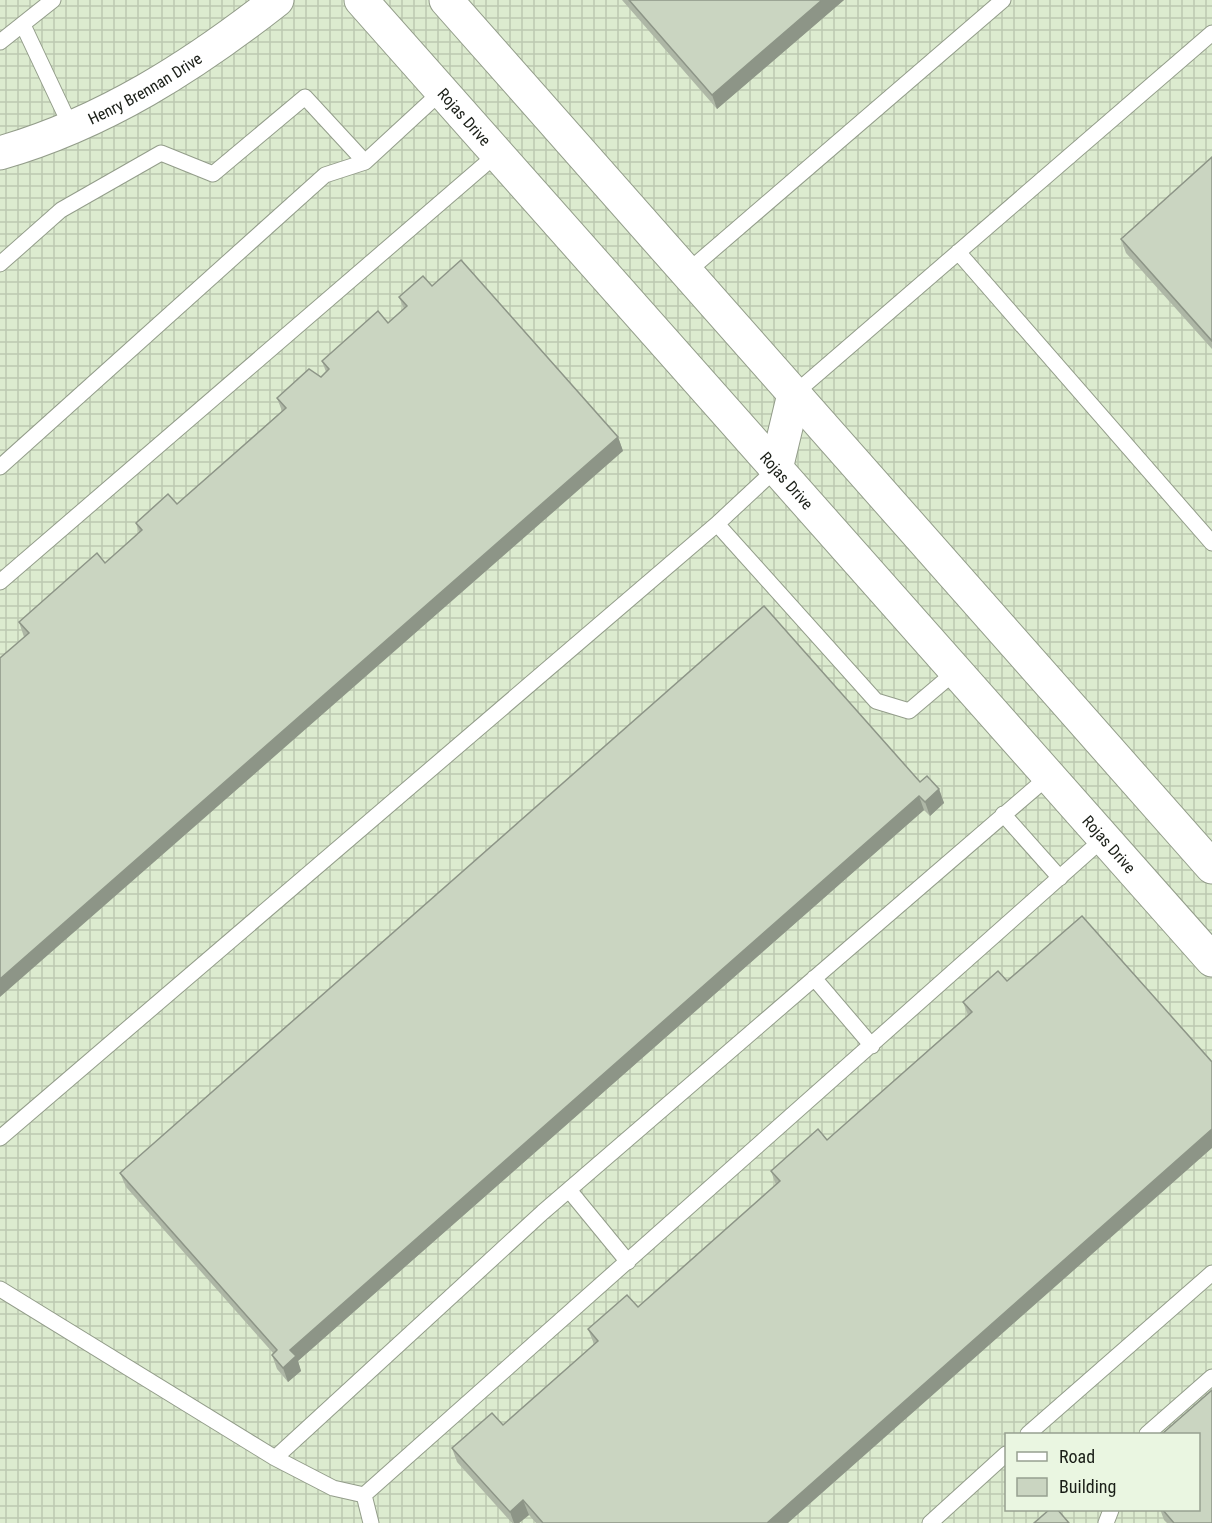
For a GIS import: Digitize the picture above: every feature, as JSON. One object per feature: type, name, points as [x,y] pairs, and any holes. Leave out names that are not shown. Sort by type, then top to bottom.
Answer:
[{"type":"main road","name":"Henry Brennan Drive","points":[[0,153],[71,127],[124,104],[178,73],[278,0]]},
{"type":"main road","name":"Rojas Drive","points":[[361,0],[1212,960]]},
{"type":"main road","points":[[446,0],[1212,867]]},
{"type":"main road","points":[[776,469],[794,394]]},
{"type":"lane","points":[[0,42],[52,0]]},
{"type":"lane","points":[[687,272],[1003,0]]},
{"type":"lane","points":[[23,25],[71,127]]},
{"type":"lane","points":[[794,394],[1212,33]]},
{"type":"lane","points":[[0,467],[325,175],[365,162],[442,91]]},
{"type":"lane","points":[[0,264],[61,210],[161,153],[213,174],[305,97],[365,162]]},
{"type":"lane","points":[[0,582],[497,154]]},
{"type":"lane","points":[[958,252],[1212,543]]},
{"type":"lane","points":[[0,1138],[717,524],[776,469]]},
{"type":"lane","points":[[717,524],[876,701],[909,711],[955,672]]},
{"type":"lane","points":[[275,1458],[569,1190],[1049,776]]},
{"type":"lane","points":[[1003,814],[1060,878]]},
{"type":"lane","points":[[364,1495],[1104,838]]},
{"type":"lane","points":[[814,978],[872,1046]]},
{"type":"lane","points":[[569,1190],[628,1263]]},
{"type":"lane","points":[[1029,1433],[1212,1273]]},
{"type":"lane","points":[[0,1289],[275,1458],[333,1488],[364,1495]]},
{"type":"lane","points":[[1148,1433],[1212,1377]]},
{"type":"lane","points":[[930,1523],[1005,1455]]},
{"type":"lane","points":[[364,1495],[371,1523]]},
{"type":"shaded area","points":[[0,0],[1212,0],[1212,1523],[0,1523]]},
{"type":"building","points":[[629,0],[822,0],[712,95]]},
{"type":"building","points":[[1212,157],[1212,341],[1121,239]]},
{"type":"building","points":[[461,260],[618,437],[0,979],[0,658],[29,633],[19,622],[97,553],[105,563],[142,530],[136,523],[168,494],[177,504],[286,408],[277,398],[309,369],[321,377],[329,369],[322,361],[378,311],[388,323],[407,306],[399,297],[423,276],[432,286]]},
{"type":"building","points":[[764,606],[920,782],[927,776],[939,789],[925,802],[919,796],[290,1350],[296,1356],[283,1368],[272,1355],[277,1350],[120,1173]]},
{"type":"building","points":[[1082,916],[1212,1062],[1212,1129],[767,1523],[543,1523],[523,1500],[510,1512],[452,1448],[492,1413],[503,1425],[598,1341],[588,1329],[627,1295],[638,1307],[780,1181],[771,1171],[818,1129],[827,1140],[972,1012],[963,1002],[998,971],[1007,981]]},
{"type":"building","points":[[1212,1390],[1212,1523],[1174,1523],[1164,1511],[1200,1511],[1200,1433],[1163,1433]]},
{"type":"building","points":[[1048,1511],[1059,1511],[1069,1523],[1034,1523]]}]
